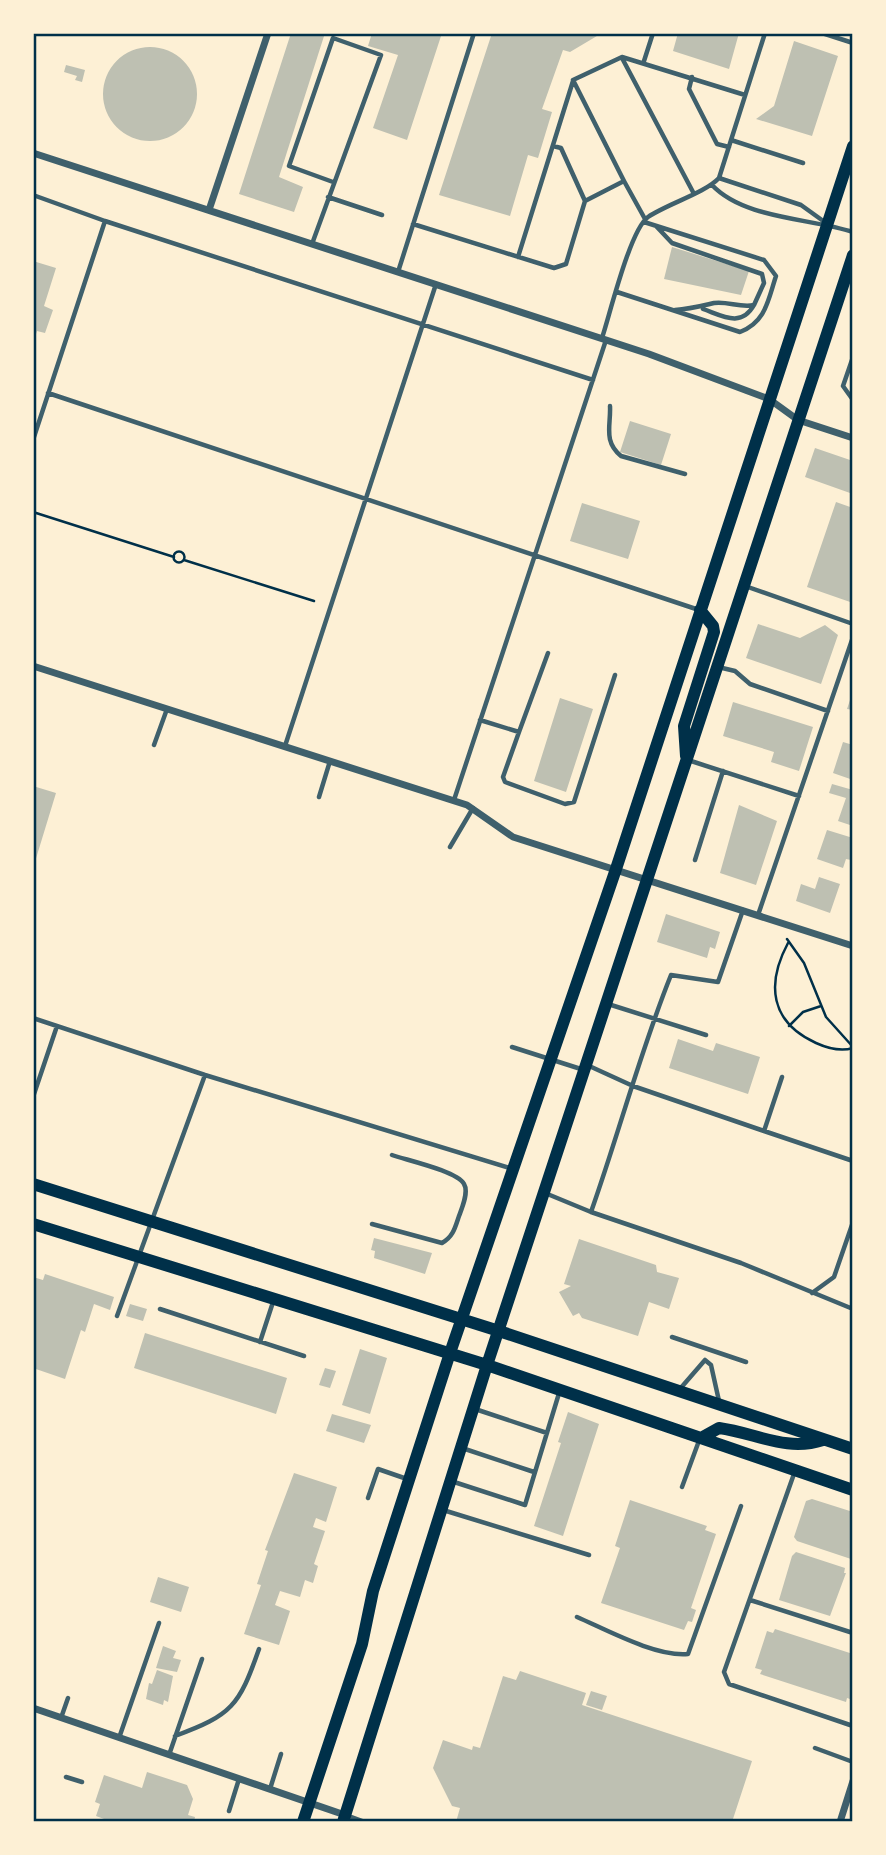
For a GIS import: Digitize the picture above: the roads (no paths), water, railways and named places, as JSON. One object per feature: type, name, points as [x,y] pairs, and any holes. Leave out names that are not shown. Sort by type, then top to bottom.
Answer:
[{"type":"main road","points":[[303,1822],[362,1644],[373,1591],[450,1353],[616,869],[853,146]]},
{"type":"main road","points":[[344,1818],[499,1331],[798,419],[848,283],[853,255]]},
{"type":"main road","points":[[687,760],[684,726],[713,638],[713,626],[700,610]]},
{"type":"main road","points":[[33,1184],[499,1331],[853,1450]]},
{"type":"main road","points":[[33,1224],[488,1365],[853,1490]]},
{"type":"main road","points":[[701,1437],[719,1427],[787,1445],[806,1445],[823,1440]]},
{"type":"street","points":[[209,210],[268,33]]},
{"type":"street","points":[[33,153],[604,339],[769,399],[798,419],[853,438]]},
{"type":"street","points":[[33,666],[454,800],[473,808],[513,836],[853,946]]},
{"type":"street","points":[[33,1708],[310,1803],[344,1818]]},
{"type":"street","points":[[840,1822],[849,1808],[853,1781]]},
{"type":"lane","points":[[398,272],[474,33]]},
{"type":"lane","points":[[644,61],[653,33]]},
{"type":"lane","points":[[454,800],[593,380],[631,246],[644,220],[693,192],[712,185],[719,178],[765,33]]},
{"type":"lane","points":[[822,33],[853,43]]},
{"type":"lane","points":[[312,244],[381,55],[333,38],[289,166],[333,182]]},
{"type":"lane","points":[[518,257],[573,80],[622,57],[644,61],[746,95]]},
{"type":"lane","points":[[622,57],[693,192]]},
{"type":"lane","points":[[692,78],[689,89],[717,144],[729,147]]},
{"type":"lane","points":[[573,80],[644,220],[764,260],[776,276],[760,321],[740,332],[617,292]]},
{"type":"lane","points":[[731,140],[803,163]]},
{"type":"lane","points":[[413,224],[554,268],[566,264],[585,201],[561,148],[553,146]]},
{"type":"lane","points":[[719,178],[801,205],[827,224]]},
{"type":"lane","points":[[585,201],[624,181]]},
{"type":"lane","points":[[712,185],[724,198],[799,222],[827,224],[853,232]]},
{"type":"lane","points":[[33,195],[422,327],[593,380]]},
{"type":"lane","points":[[328,197],[382,215]]},
{"type":"lane","points":[[33,440],[105,221]]},
{"type":"lane","points":[[656,226],[673,243],[762,274],[764,283],[748,316],[740,319],[702,309],[671,310]]},
{"type":"lane","points":[[285,746],[436,284]]},
{"type":"lane","points":[[702,309],[716,303],[743,307],[754,305]]},
{"type":"lane","points":[[853,356],[843,386],[853,400]]},
{"type":"lane","points":[[48,393],[536,553],[700,610]]},
{"type":"lane","points":[[610,406],[608,442],[614,451],[621,456],[685,474]]},
{"type":"lane","points":[[744,586],[853,624]]},
{"type":"lane","points":[[758,915],[853,637]]},
{"type":"lane","points":[[548,653],[503,777],[505,782],[565,804],[574,802],[615,675]]},
{"type":"lane","points":[[718,666],[735,671],[750,684],[828,710]]},
{"type":"lane","points":[[154,746],[167,708]]},
{"type":"lane","points":[[481,720],[519,732]]},
{"type":"lane","points":[[319,797],[331,760]]},
{"type":"lane","points":[[687,760],[799,796]]},
{"type":"lane","points":[[695,860],[723,771]]},
{"type":"lane","points":[[450,847],[473,808]]},
{"type":"lane","points":[[591,1212],[653,1019],[671,975],[718,982],[743,910]]},
{"type":"lane","points":[[607,1003],[706,1035]]},
{"type":"lane","points":[[33,1018],[205,1075],[513,1169]]},
{"type":"lane","points":[[33,1097],[57,1027]]},
{"type":"lane","points":[[512,1047],[586,1068],[853,1161]]},
{"type":"lane","points":[[117,1316],[205,1075]]},
{"type":"lane","points":[[764,1131],[782,1077]]},
{"type":"lane","points":[[372,1224],[442,1243],[451,1238],[462,1209],[466,1191],[464,1183],[455,1176],[391,1155]]},
{"type":"lane","points":[[545,1192],[591,1212],[741,1263],[853,1309]]},
{"type":"lane","points":[[811,1294],[834,1277],[853,1222]]},
{"type":"lane","points":[[260,1342],[274,1298]]},
{"type":"lane","points":[[160,1310],[304,1356]]},
{"type":"lane","points":[[672,1337],[746,1362]]},
{"type":"lane","points":[[707,1362],[711,1350]]},
{"type":"lane","points":[[678,1391],[698,1363],[705,1360],[711,1365],[720,1405]]},
{"type":"lane","points":[[451,1481],[524,1505],[560,1389]]},
{"type":"lane","points":[[474,1409],[547,1433]]},
{"type":"lane","points":[[682,1488],[701,1437]]},
{"type":"lane","points":[[462,1448],[534,1472]]},
{"type":"lane","points":[[368,1498],[378,1469],[409,1480]]},
{"type":"lane","points":[[795,1470],[724,1672],[729,1684],[853,1726]]},
{"type":"lane","points":[[577,1617],[634,1641],[677,1655],[688,1654],[741,1506]]},
{"type":"lane","points":[[442,1510],[589,1555]]},
{"type":"lane","points":[[750,1600],[853,1633]]},
{"type":"lane","points":[[119,1739],[159,1623]]},
{"type":"lane","points":[[175,1737],[212,1723],[233,1707],[249,1679],[260,1649]]},
{"type":"lane","points":[[169,1756],[202,1659]]},
{"type":"lane","points":[[61,1718],[68,1698]]},
{"type":"lane","points":[[814,1748],[853,1762]]},
{"type":"lane","points":[[270,1789],[281,1755]]},
{"type":"lane","points":[[66,1777],[82,1782]]},
{"type":"lane","points":[[229,1811],[239,1779]]},
{"type":"lane","points":[[344,1818],[365,1822]]}]
